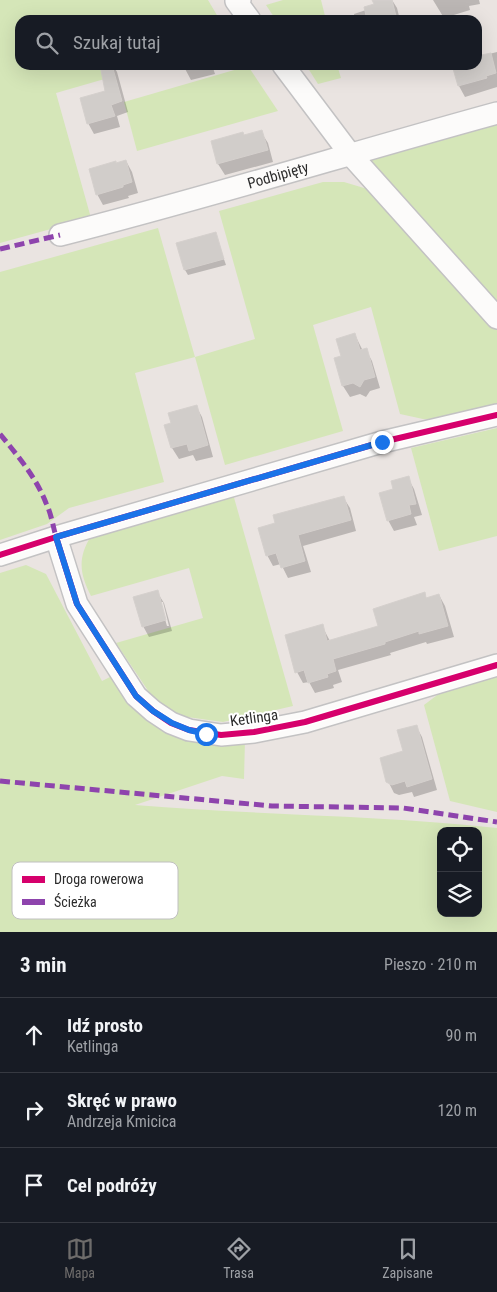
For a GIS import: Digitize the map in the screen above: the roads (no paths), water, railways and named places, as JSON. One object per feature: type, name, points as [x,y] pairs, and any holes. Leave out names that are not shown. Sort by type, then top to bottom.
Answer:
[{"type":"street","points":[[240,0],[236,1],[246,15]]},
{"type":"street","points":[[287,70],[350,154],[497,318]]},
{"type":"street","name":"Podbipięty","points":[[60,236],[134,217],[497,113]]},
{"type":"street","points":[[0,555],[382,442],[497,416]]},
{"type":"street","name":"Ketlinga","points":[[56,537],[77,604],[136,696],[153,711],[172,723],[189,730],[221,735],[254,732],[305,722],[497,664]]}]
